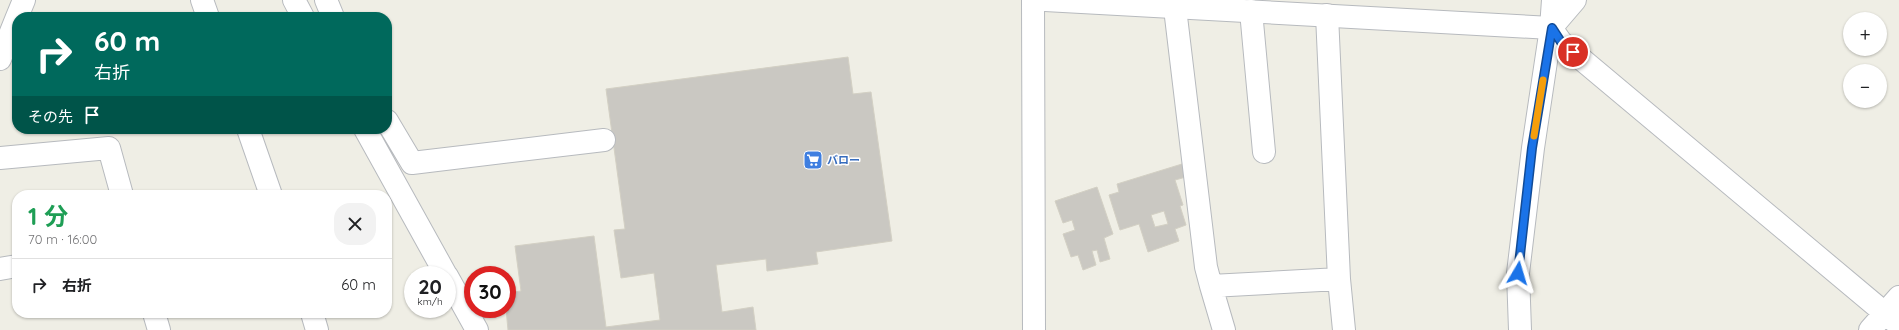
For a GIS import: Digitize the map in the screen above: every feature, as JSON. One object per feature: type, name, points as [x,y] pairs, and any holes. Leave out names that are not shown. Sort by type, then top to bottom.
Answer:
[{"type":"street","points":[[19,12],[24,0]]},
{"type":"street","points":[[202,0],[206,12]]},
{"type":"street","points":[[294,0],[301,12]]},
{"type":"street","points":[[326,0],[331,12]]},
{"type":"street","points":[[1033,0],[1034,330]]},
{"type":"street","points":[[1045,0],[1175,4],[1251,11],[1552,28]]},
{"type":"street","points":[[1520,330],[1518,273],[1532,148],[1552,28],[1553,0]]},
{"type":"street","points":[[1552,28],[1575,0]]},
{"type":"street","points":[[1175,4],[1206,267],[1224,330]]},
{"type":"street","points":[[1251,11],[1264,152]]},
{"type":"street","points":[[1328,15],[1339,279],[1344,330]]},
{"type":"street","points":[[1552,28],[1561,42],[1892,319]]},
{"type":"street","points":[[0,59],[12,29]]},
{"type":"street","points":[[392,129],[412,162],[604,140]]},
{"type":"street","points":[[250,134],[269,190]]},
{"type":"street","points":[[368,134],[441,266]]},
{"type":"street","points":[[0,158],[109,148],[121,190]]},
{"type":"street","points":[[0,269],[12,267]]},
{"type":"street","points":[[1212,286],[1339,279]]},
{"type":"street","points":[[456,292],[477,330]]},
{"type":"street","points":[[1870,330],[1892,319],[1899,297]]},
{"type":"street","points":[[155,318],[159,330]]},
{"type":"street","points":[[313,318],[317,330]]},
{"type":"building","points":[[848,57],[853,94],[871,92],[892,241],[816,252],[818,264],[767,271],[766,259],[716,265],[722,312],[753,307],[756,330],[508,330],[507,318],[516,318],[516,292],[521,291],[515,246],[594,236],[606,327],[660,320],[654,273],[621,278],[614,230],[625,229],[606,89]]},
{"type":"building","points":[[1182,164],[1186,177],[1175,180],[1183,205],[1180,206],[1186,225],[1175,229],[1179,241],[1148,252],[1139,224],[1120,230],[1109,195],[1119,192],[1117,184]],"holes":[[[1164,211],[1168,224],[1155,227],[1151,215]]]},
{"type":"building","points":[[1097,187],[1113,234],[1104,238],[1110,259],[1100,262],[1097,250],[1092,251],[1096,265],[1083,270],[1078,255],[1071,257],[1063,234],[1075,230],[1072,220],[1063,223],[1055,201]]},
{"type":"slow traffic","points":[[1534,136],[1543,80]]},
{"type":"place","name":"バロー","points":[[813,160]]},
{"type":"route","points":[[1518,273],[1532,148],[1552,28],[1561,42],[1573,52]]}]
